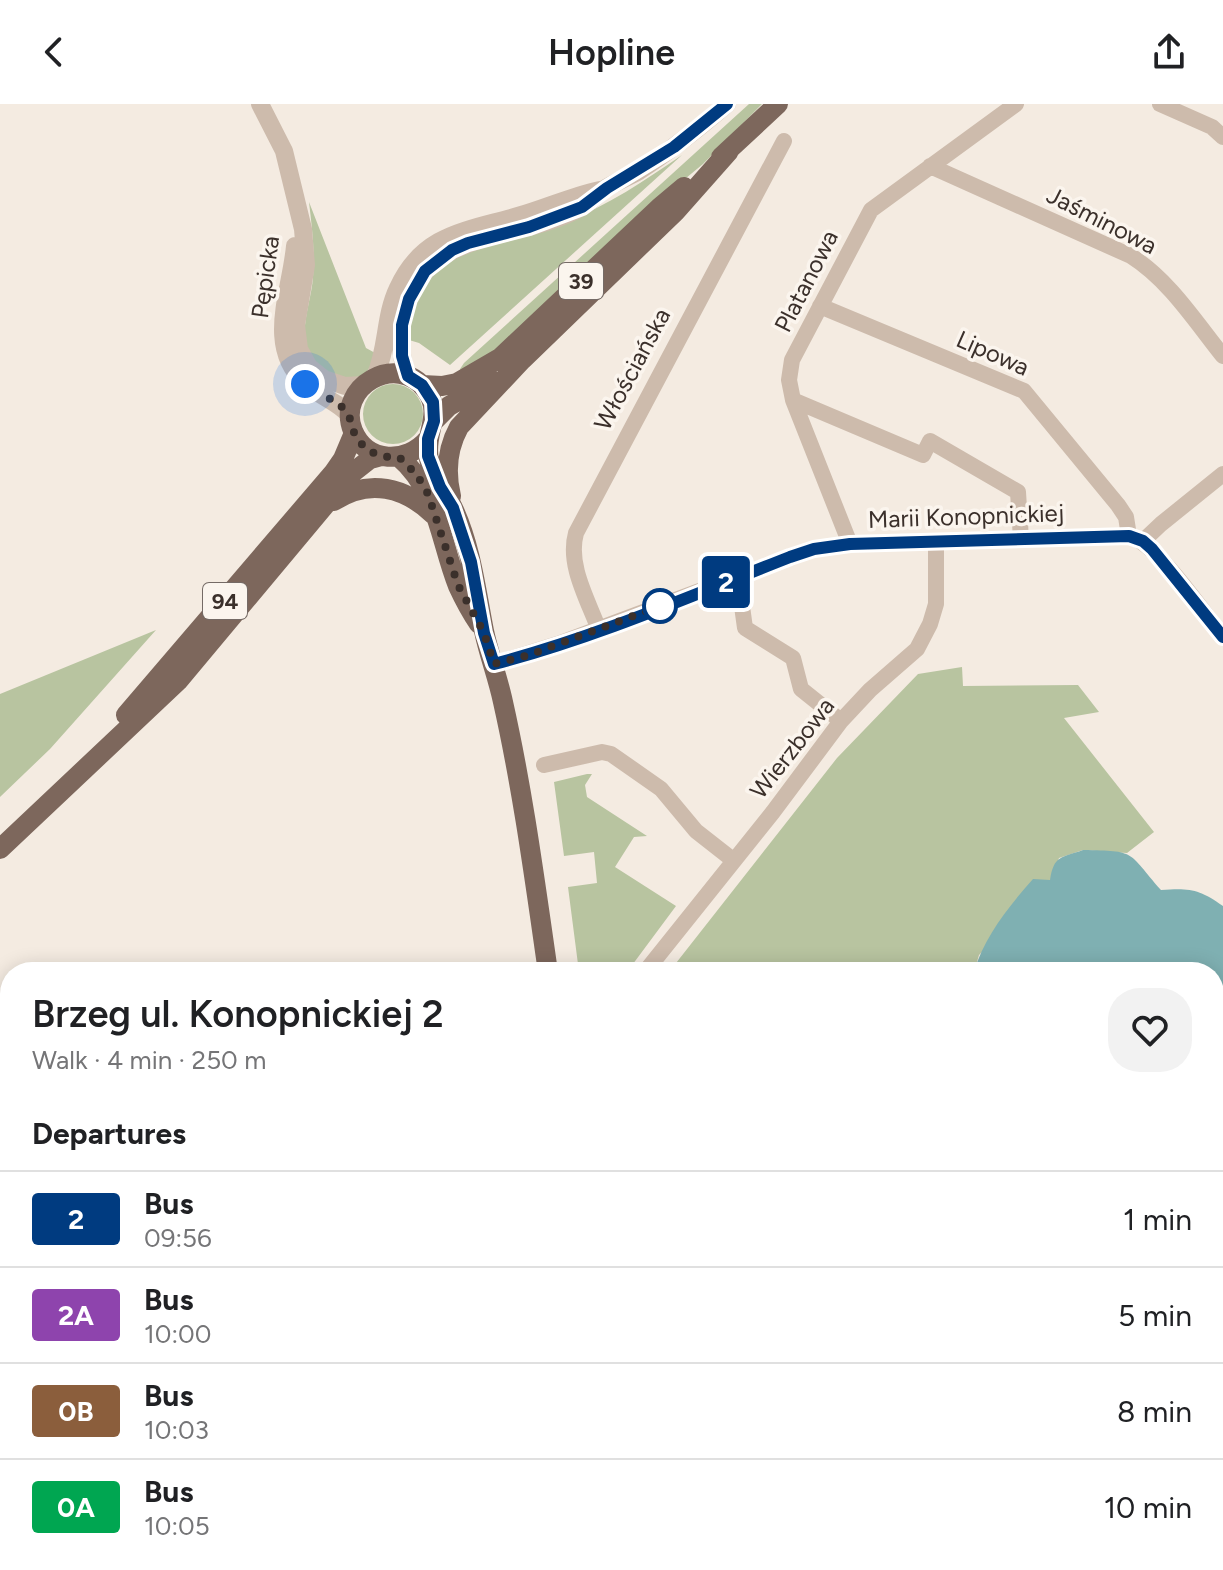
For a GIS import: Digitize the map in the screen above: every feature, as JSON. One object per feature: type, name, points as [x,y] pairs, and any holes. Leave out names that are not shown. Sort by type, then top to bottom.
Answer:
[{"type":"main road","name":"39","points":[[390,457],[415,451],[449,406],[522,360],[634,254],[729,151],[778,104]]},
{"type":"main road","name":"39","points":[[369,381],[392,373],[415,380],[457,383],[500,358],[659,208],[729,151]]},
{"type":"main road","points":[[445,512],[447,464],[452,439],[472,412],[522,360]]},
{"type":"main road","points":[[415,380],[433,402],[431,467],[445,512],[458,585],[484,633],[503,703],[527,829],[547,962]]},
{"type":"main road","points":[[369,381],[353,399],[352,425],[365,448],[390,457],[417,475],[428,494],[445,512]]},
{"type":"main road","name":"94","points":[[87,764],[318,492],[343,459],[352,425]]},
{"type":"main road","name":"94","points":[[0,849],[178,681],[351,474],[370,459],[390,457]]},
{"type":"main road","points":[[324,508],[352,491],[387,487],[445,512]]},
{"type":"street","name":"Pępicka","points":[[260,104],[284,151],[306,250],[305,278],[296,325],[299,349],[309,367],[324,379],[345,386],[369,381]]},
{"type":"street","points":[[415,380],[402,356],[404,311],[419,278],[431,265],[468,243],[517,231],[582,207],[674,147],[727,104]]},
{"type":"street","name":"Platanowa","points":[[850,544],[793,400],[790,368],[871,210],[1016,104]]},
{"type":"street","points":[[1160,104],[1212,127],[1223,137]]},
{"type":"street","name":"Włościańska","points":[[599,630],[574,562],[572,547],[576,533],[784,141]]},
{"type":"street","name":"Jaśminowa","points":[[930,166],[1145,265],[1162,280],[1223,356]]},
{"type":"street","points":[[369,381],[385,350],[393,300],[411,265],[429,248],[458,231],[519,216],[579,194],[607,188]]},
{"type":"street","name":"Pępicka","points":[[298,211],[294,265],[282,325],[284,349],[305,384],[343,408],[352,425]]},
{"type":"street","name":"Lipowa","points":[[820,306],[1024,391],[1118,505],[1136,538]]},
{"type":"street","points":[[793,400],[923,455],[930,441],[1018,492],[1021,539]]},
{"type":"street","points":[[1223,474],[1161,524],[1136,538],[1223,637]]},
{"type":"street","name":"Marii Konopnickiej","points":[[494,664],[599,630],[814,549],[850,544],[1136,538]]},
{"type":"street","name":"Wierzbowa","points":[[653,962],[841,721],[870,690],[917,649],[936,604],[936,543]]},
{"type":"street","points":[[734,579],[741,599],[745,628],[793,658],[801,689],[841,721]]},
{"type":"street","points":[[544,765],[602,752],[611,754],[661,789],[696,831],[733,860]]},
{"type":"green space","points":[[749,104],[762,104],[703,164],[502,350],[462,374],[460,369],[464,363]]},
{"type":"green space","points":[[682,155],[450,365],[419,343],[409,340],[416,302],[429,278],[447,260],[470,248],[581,216],[626,192]]},
{"type":"green space","points":[[309,202],[366,348],[377,354],[361,376],[340,377],[327,371],[313,360],[307,350],[305,327],[314,258]]},
{"type":"green space","points":[[393,384],[405,386],[414,393],[421,402],[421,426],[414,435],[405,442],[393,444],[381,442],[372,435],[365,426],[363,414],[365,402],[372,393],[381,386]]},
{"type":"green space","points":[[156,630],[50,749],[0,797],[0,694]]},
{"type":"green space","points":[[962,667],[963,686],[1078,685],[1099,712],[1064,718],[1154,832],[1127,853],[1083,850],[1059,858],[1051,880],[979,955],[977,962],[677,962],[837,758],[918,674]]},
{"type":"green space","points":[[592,774],[585,785],[587,797],[647,836],[634,837],[615,867],[676,906],[634,962],[578,962],[568,887],[597,883],[594,852],[564,856],[554,782]]},
{"type":"water","points":[[1083,850],[1122,853],[1136,860],[1161,890],[1194,891],[1223,906],[1223,962],[977,962],[1006,911],[1033,879],[1050,880],[1056,862]]},
{"type":"bus line","name":"2","points":[[727,104],[674,147],[582,207],[452,250],[419,278],[404,311],[401,339],[404,367],[408,376],[422,385],[433,402],[435,411],[428,439],[428,456],[440,487],[453,508],[471,562],[484,633],[494,664],[599,630],[790,557],[814,549],[850,544],[1129,536],[1143,541],[1152,549],[1223,637]]},
{"type":"route","points":[[305,384],[343,408],[350,416],[354,433],[365,448],[381,456],[399,457],[417,475],[433,504],[458,585],[484,633],[494,664],[529,655],[660,606]]}]
